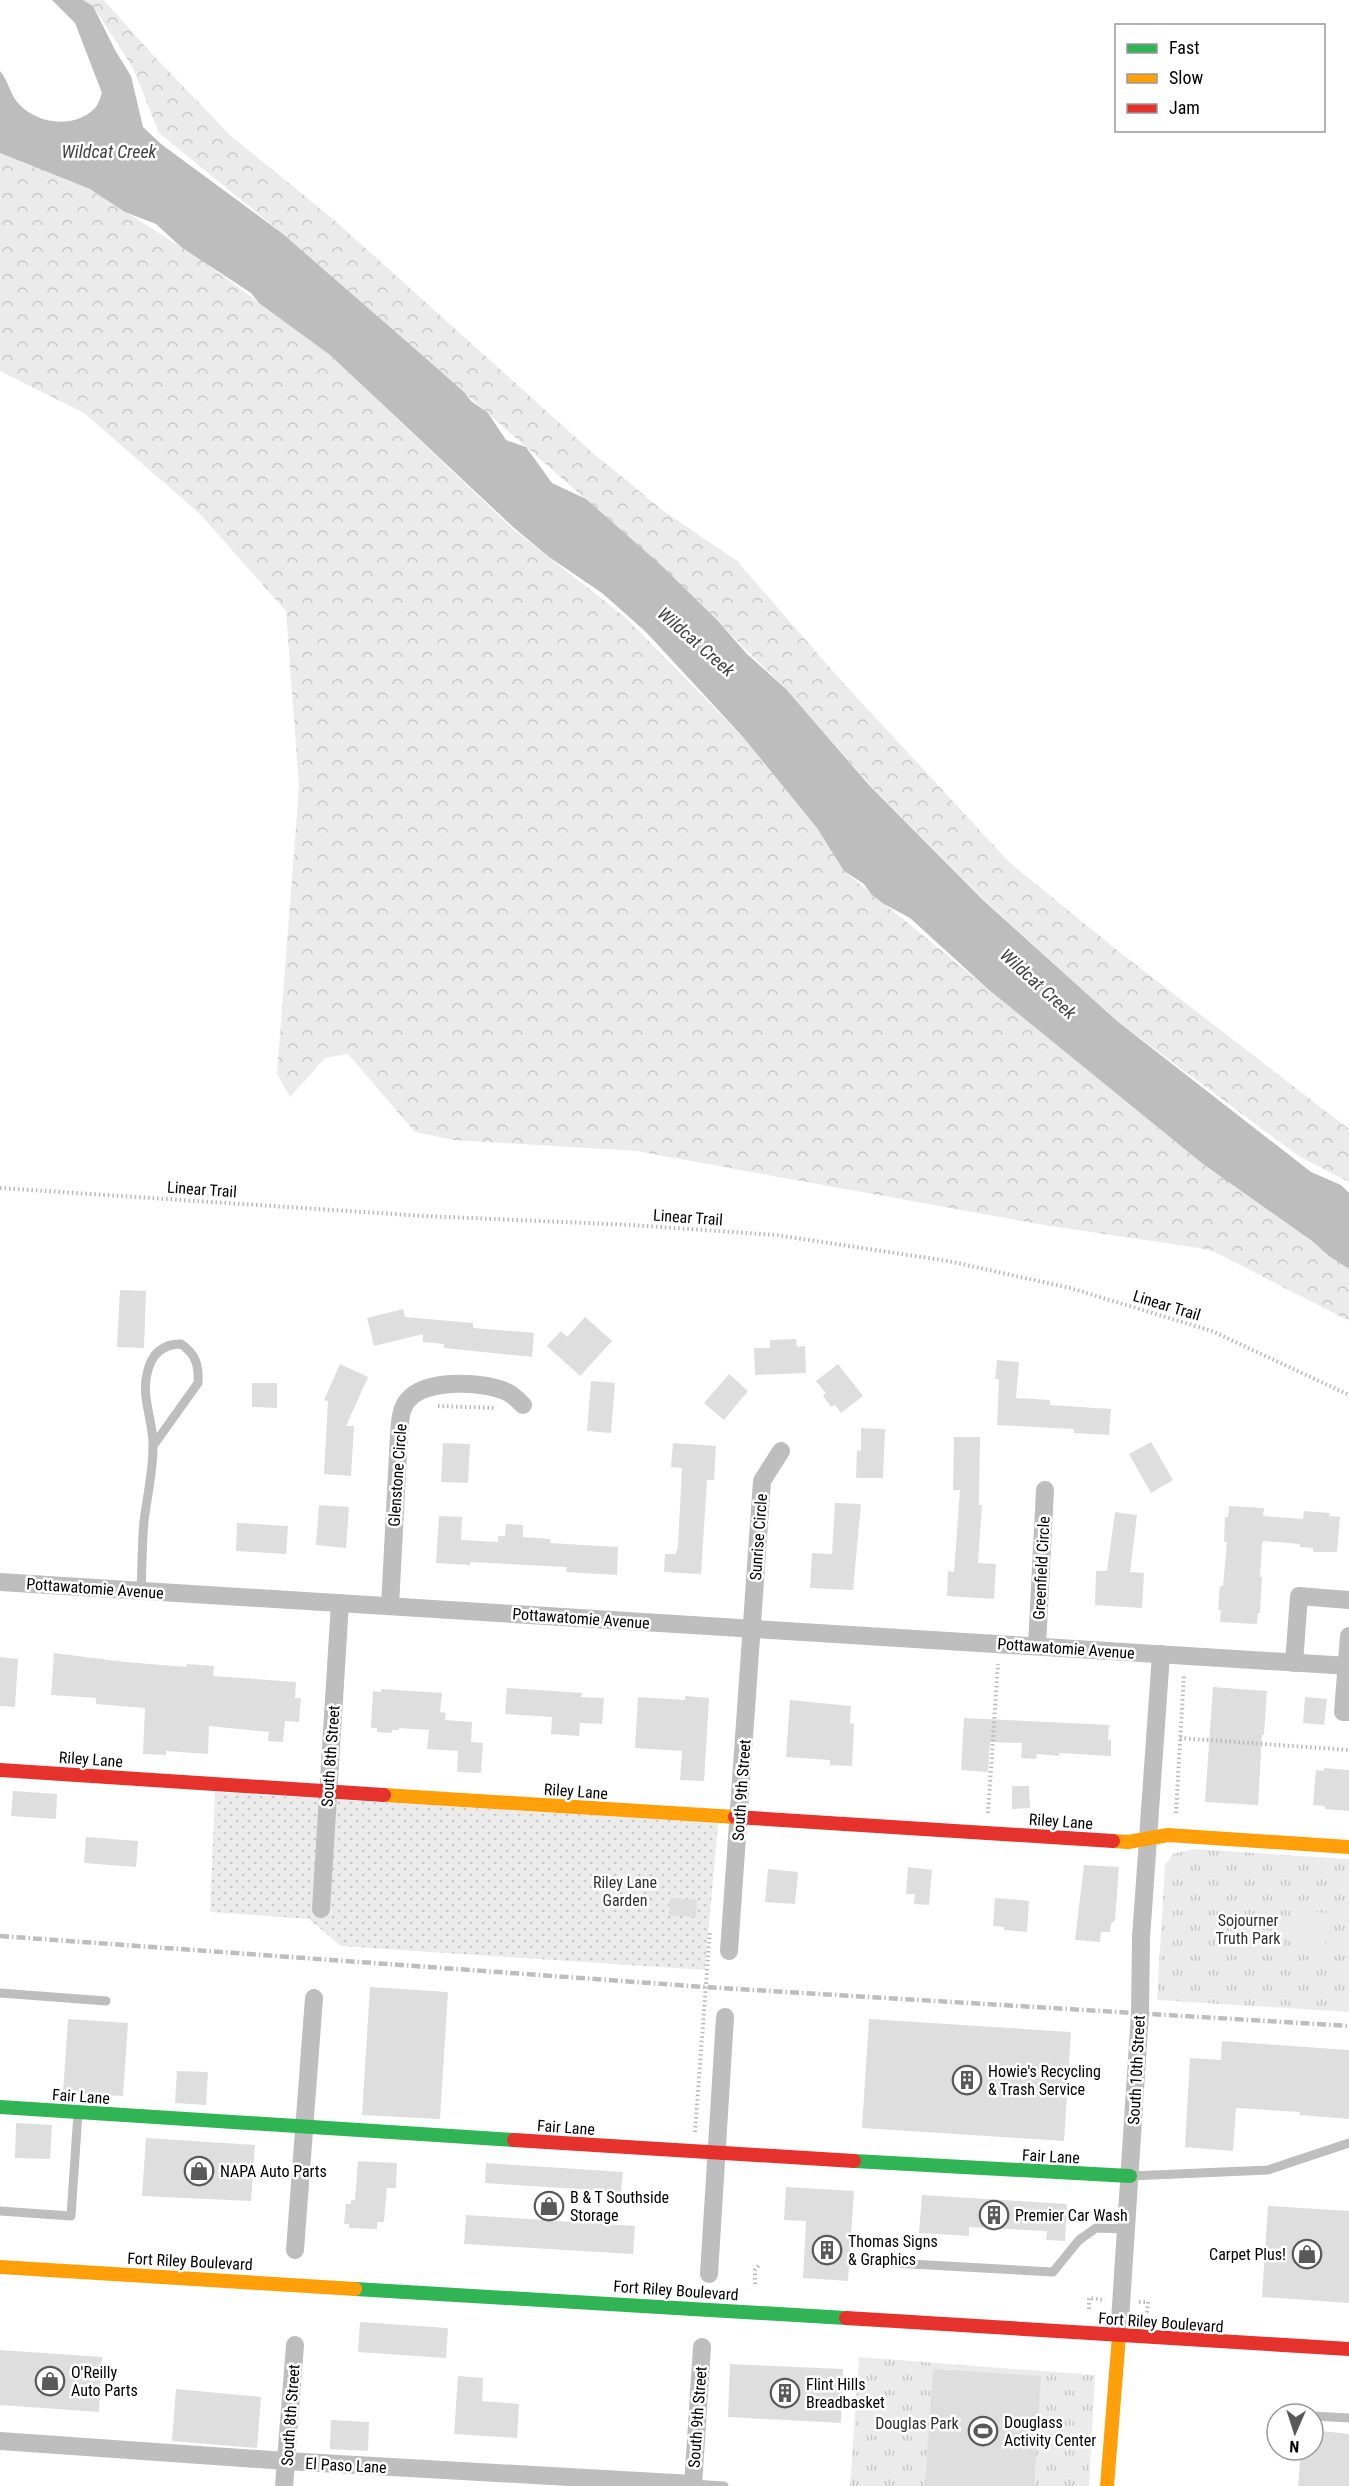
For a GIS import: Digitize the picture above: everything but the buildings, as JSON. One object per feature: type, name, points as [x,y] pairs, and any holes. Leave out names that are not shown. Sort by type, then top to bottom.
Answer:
[{"type":"main road","name":"Riley Lane","points":[[0,1770],[1128,1842],[1149,1838]]},
{"type":"main road","points":[[1149,1838],[1174,1836],[1349,1847]]},
{"type":"main road","name":"Fair Lane","points":[[0,2107],[717,2153],[1130,2176]]},
{"type":"main road","name":"Fort Riley Boulevard","points":[[0,2267],[1349,2349]]},
{"type":"main road","name":"South 10th Street","points":[[1107,2486],[1119,2336]]},
{"type":"street","name":"Glenstone Circle","points":[[390,1606],[399,1435],[401,1413],[408,1400],[420,1391],[437,1384],[461,1383],[509,1393],[524,1405]]},
{"type":"street","name":"Sunrise Circle","points":[[752,1629],[762,1480],[781,1451]]},
{"type":"street","name":"Greenfield Circle","points":[[1037,1646],[1045,1490]]},
{"type":"street","name":"Pottawatomie Avenue","points":[[0,1582],[1348,1666]]},
{"type":"street","points":[[1294,1663],[1299,1596],[1349,1600]]},
{"type":"street","name":"South 8th Street","points":[[321,1909],[340,1603]]},
{"type":"street","name":"South 9th Street","points":[[729,1952],[752,1629]]},
{"type":"street","points":[[1349,1636],[1343,1712],[1349,1712]]},
{"type":"street","name":"South 10th Street","points":[[1119,2336],[1140,2013],[1141,1938],[1161,1654]]},
{"type":"street","points":[[294,2250],[314,1998]]},
{"type":"street","points":[[709,2274],[725,2017]]},
{"type":"street","name":"South 8th Street","points":[[284,2486],[295,2345]]},
{"type":"street","name":"South 9th Street","points":[[693,2485],[702,2347]]},
{"type":"street","name":"El Paso Lane","points":[[0,2441],[286,2461],[693,2485]]},
{"type":"lane","points":[[141,1591],[144,1525],[153,1446],[146,1375],[150,1362],[159,1350],[168,1344],[181,1344],[195,1358],[198,1383],[153,1446]]},
{"type":"lane","points":[[0,1993],[106,2001]]},
{"type":"lane","points":[[0,2211],[71,2216],[78,2112]]},
{"type":"lane","points":[[1130,2176],[1269,2170],[1349,2143]]},
{"type":"lane","points":[[893,2263],[1053,2272],[1079,2240],[1096,2228],[1126,2229]]},
{"type":"lane","points":[[1325,2417],[1349,2418]]},
{"type":"lane","points":[[693,2485],[724,2486]]},
{"type":"path","name":"Linear Trail","points":[[0,1188],[424,1216],[632,1225],[776,1235],[936,1259],[1070,1288],[1212,1331],[1349,1395]]},
{"type":"path","points":[[428,1409],[439,1405],[483,1409],[524,1405]]},
{"type":"path","points":[[1174,1836],[1185,1655]]},
{"type":"path","points":[[986,1833],[998,1664]]},
{"type":"path","points":[[1180,1738],[1349,1750]]},
{"type":"path","points":[[711,1920],[694,2139],[717,2153]]},
{"type":"path","points":[[754,2284],[755,2270],[760,2264]]},
{"type":"green space","points":[[83,0],[104,0],[151,53],[231,136],[333,219],[593,453],[661,509],[737,561],[837,676],[1009,862],[1118,951],[1349,1129],[1349,1182],[1300,1157],[1117,1021],[983,899],[869,784],[786,689],[662,566],[283,234],[159,133],[133,68],[93,6]]},
{"type":"green space","points":[[0,153],[90,189],[201,260],[330,355],[513,529],[625,617],[743,737],[817,828],[844,871],[1203,1164],[1349,1269],[1349,1321],[1211,1250],[1038,1224],[636,1151],[454,1140],[415,1132],[348,1054],[325,1058],[290,1097],[277,1074],[299,787],[286,611],[200,514],[84,413],[0,371]]},
{"type":"green space","name":"Riley Lane Garden","points":[[215,1792],[718,1823],[705,1970],[341,1946],[309,1919],[210,1912]]},
{"type":"green space","name":"Sojourner Truth Park","points":[[1194,1849],[1349,1859],[1349,2012],[1157,2000],[1165,1865],[1173,1854]]},
{"type":"green space","points":[[1297,1911],[1328,1913],[1325,1948],[1294,1946]]},
{"type":"green space","name":"Douglas Park","points":[[859,2357],[1095,2375],[1089,2486],[850,2486]]},
{"type":"water","name":"Wildcat Creek","points":[[52,0],[83,0],[93,6],[131,76],[143,127],[161,144],[283,234],[465,393],[471,401],[488,413],[506,440],[526,447],[552,483],[586,499],[662,566],[717,620],[747,654],[786,689],[869,785],[983,900],[1117,1021],[1311,1172],[1341,1185],[1349,1193],[1349,1269],[1203,1164],[988,989],[910,918],[884,904],[871,894],[864,884],[844,871],[817,828],[743,737],[646,632],[602,593],[549,557],[513,527],[330,355],[259,303],[251,293],[181,247],[156,224],[125,212],[90,189],[0,153],[0,71],[18,103],[35,116],[55,121],[76,119],[86,115],[99,102],[102,93],[75,23]]},
{"type":"railway","points":[[0,1936],[705,1987],[1349,2026]]},
{"type":"traffic: fast","points":[[0,2107],[514,2140]]},
{"type":"traffic: fast","points":[[854,2161],[1130,2176]]},
{"type":"traffic: fast","points":[[355,2289],[846,2318]]},
{"type":"traffic: slow","points":[[384,1795],[735,1817]]},
{"type":"traffic: slow","points":[[1113,1841],[1128,1842],[1168,1835],[1349,1847]]},
{"type":"traffic: slow","points":[[0,2267],[355,2289]]},
{"type":"traffic: slow","points":[[1107,2486],[1119,2336]]},
{"type":"traffic: jam","points":[[0,1770],[384,1795]]},
{"type":"traffic: jam","points":[[735,1817],[1113,1841]]},
{"type":"traffic: jam","points":[[514,2140],[854,2161]]},
{"type":"traffic: jam","points":[[846,2318],[1349,2349]]},
{"type":"place","name":"Howie's Recycling & Trash Service","points":[[967,2080]]},
{"type":"place","name":"NAPA Auto Parts","points":[[199,2171]]},
{"type":"place","name":"B & T Southside Storage","points":[[549,2206]]},
{"type":"place","name":"Premier Car Wash","points":[[994,2215]]},
{"type":"place","name":"Thomas Signs & Graphics","points":[[827,2250]]},
{"type":"place","name":"Carpet Plus!","points":[[1307,2254]]},
{"type":"place","name":"O'Reilly Auto Parts","points":[[50,2381]]},
{"type":"place","name":"Flint Hills Breadbasket","points":[[785,2393]]},
{"type":"place","name":"Douglass Activity Center","points":[[983,2431]]}]
